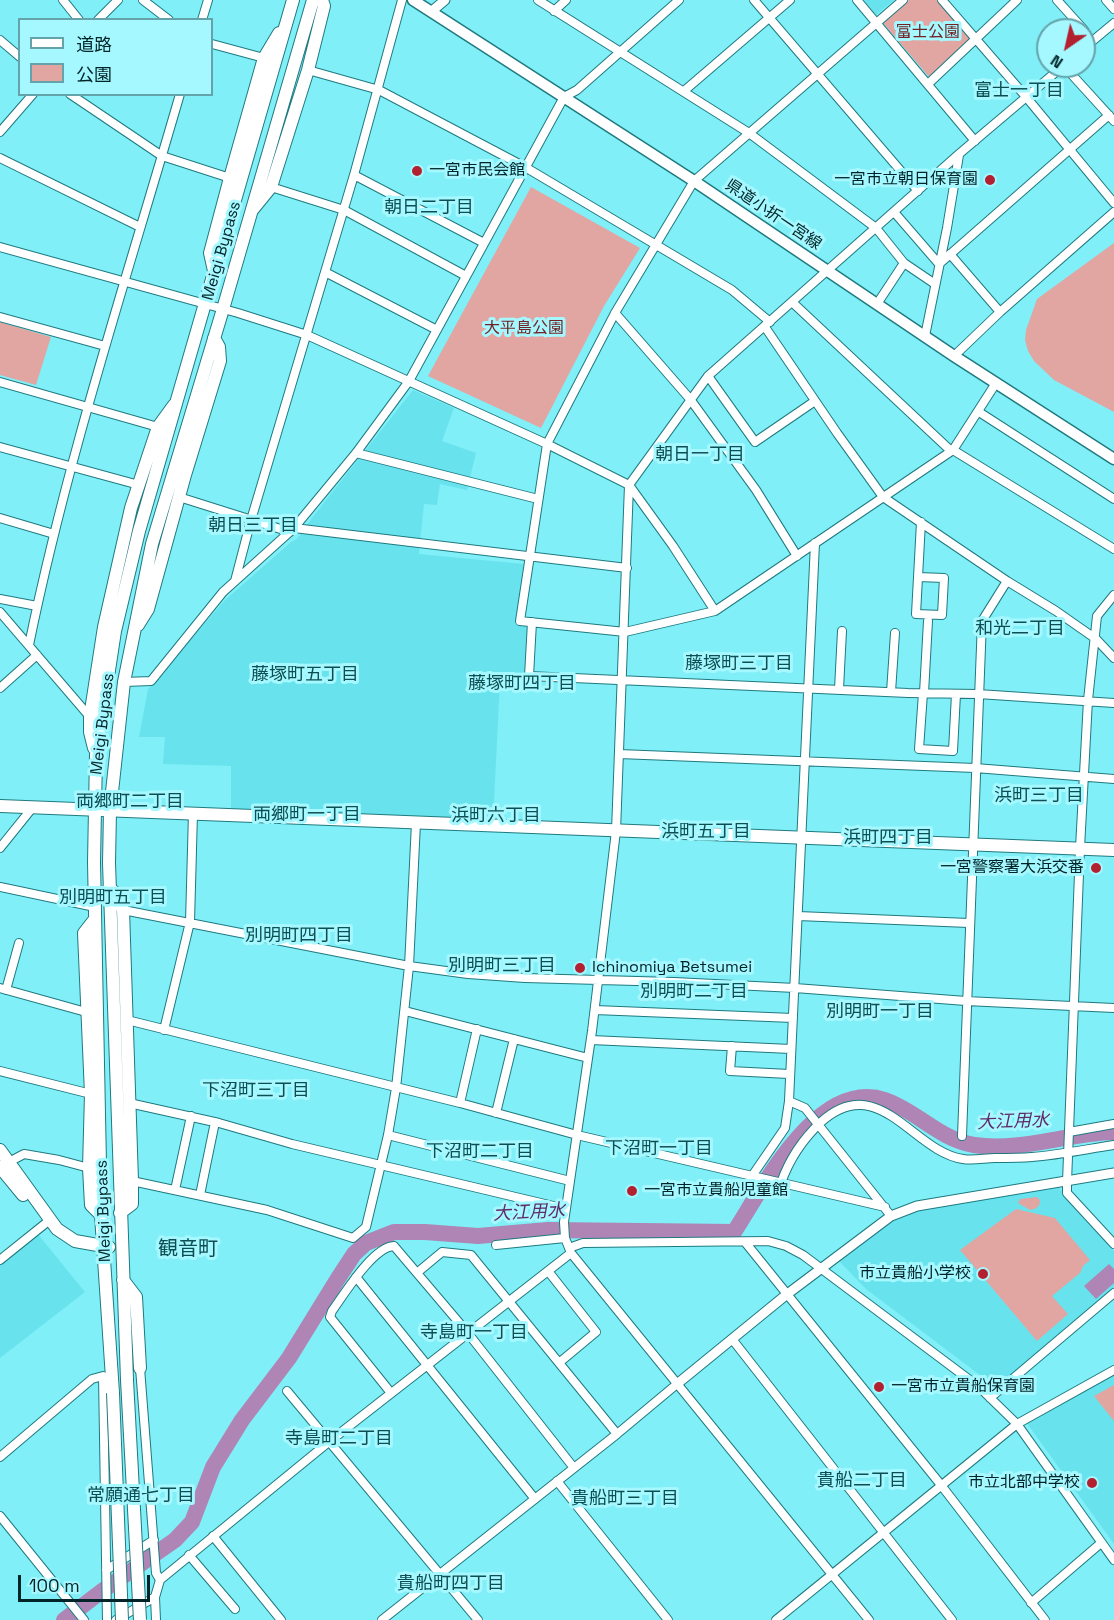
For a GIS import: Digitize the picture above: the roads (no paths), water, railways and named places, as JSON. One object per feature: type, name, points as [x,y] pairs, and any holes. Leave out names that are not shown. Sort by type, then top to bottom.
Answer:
[{"type":"main road","name":"Meigi Bypass","points":[[122,1620],[113,1393],[103,1249],[95,913],[96,755],[115,631],[140,531],[293,0]]},
{"type":"main road","name":"Meigi Bypass","points":[[140,1620],[120,1213],[109,888],[110,810],[124,682],[152,544],[313,0]]},
{"type":"main road","points":[[251,212],[271,187],[308,70],[324,6],[322,0]]},
{"type":"main road","name":"県道小折一宮線","points":[[413,0],[694,181],[954,356],[1114,459]]},
{"type":"main road","points":[[214,275],[210,253],[264,58],[287,20]]},
{"type":"main road","points":[[270,144],[275,172]]},
{"type":"main road","points":[[133,635],[148,609],[185,475],[220,361],[219,347],[214,338]]},
{"type":"main road","points":[[96,755],[90,732],[90,717],[104,627],[131,508],[158,427],[179,400]]},
{"type":"main road","points":[[179,449],[185,475]]},
{"type":"main road","points":[[131,508],[140,531]]},
{"type":"main road","points":[[0,806],[1114,850]]},
{"type":"main road","points":[[109,888],[118,896],[123,910],[127,1020],[132,1204],[120,1213]]},
{"type":"main road","points":[[95,913],[84,933],[91,1094],[89,1168],[91,1205],[102,1215]]},
{"type":"main road","points":[[0,1149],[4,1165],[46,1223],[69,1243],[88,1250],[122,1249]]},
{"type":"main road","points":[[4,1165],[57,1229],[75,1241],[103,1249]]},
{"type":"main road","points":[[123,1280],[136,1297],[140,1368]]},
{"type":"main road","points":[[103,1376],[110,1361]]},
{"type":"street","points":[[63,0],[77,18]]},
{"type":"street","points":[[100,18],[118,0]]},
{"type":"street","points":[[143,0],[166,18]]},
{"type":"street","points":[[203,18],[208,0]]},
{"type":"street","points":[[234,583],[250,520],[379,90],[402,0]]},
{"type":"street","points":[[432,11],[445,0]]},
{"type":"street","points":[[537,0],[749,133],[876,228],[904,263],[935,284]]},
{"type":"street","points":[[554,11],[566,0]]},
{"type":"street","points":[[124,682],[151,681],[223,592],[292,530],[356,453],[410,381],[564,97],[577,90],[679,0]]},
{"type":"street","points":[[754,0],[918,191]]},
{"type":"street","points":[[684,91],[790,0]]},
{"type":"street","points":[[857,0],[975,141]]},
{"type":"street","points":[[903,0],[694,181],[615,314],[547,444],[520,621],[625,632],[715,611],[952,450],[996,383]]},
{"type":"street","points":[[942,0],[1028,98],[1114,203]]},
{"type":"street","points":[[928,84],[1017,0]]},
{"type":"street","points":[[1057,0],[1073,18]]},
{"type":"street","points":[[1106,0],[1114,9]]},
{"type":"street","points":[[1096,39],[1113,26]]},
{"type":"street","points":[[0,40],[18,55]]},
{"type":"street","points":[[213,44],[264,58]]},
{"type":"street","points":[[308,70],[379,90],[525,167],[732,290],[767,324],[815,401],[883,497],[1006,581],[1056,611],[1096,639],[1114,658]]},
{"type":"street","points":[[869,1620],[570,1250],[565,1236],[564,1224],[595,1010],[616,831],[629,485],[708,376],[959,154],[1050,78]]},
{"type":"street","points":[[939,264],[1070,149],[1112,118],[1075,78]]},
{"type":"street","points":[[0,132],[31,96]]},
{"type":"street","points":[[73,96],[162,156],[230,178]]},
{"type":"street","points":[[28,645],[54,534],[105,346],[179,96]]},
{"type":"street","points":[[925,336],[959,154]]},
{"type":"street","points":[[0,158],[140,226]]},
{"type":"street","points":[[354,175],[484,243]]},
{"type":"street","points":[[271,187],[344,210],[466,276]]},
{"type":"street","points":[[954,356],[1000,312],[1114,212]]},
{"type":"street","points":[[894,213],[939,264]]},
{"type":"street","points":[[0,248],[223,309],[307,335],[547,444],[629,485],[673,546],[715,611]]},
{"type":"street","points":[[950,255],[1000,312]]},
{"type":"street","points":[[877,304],[904,263]]},
{"type":"street","points":[[325,272],[437,330]]},
{"type":"street","points":[[792,302],[952,450],[1114,549]]},
{"type":"street","points":[[615,314],[690,399],[756,490],[797,556]]},
{"type":"street","points":[[0,317],[105,346]]},
{"type":"street","points":[[708,376],[754,442],[815,401]]},
{"type":"street","points":[[0,382],[158,427]]},
{"type":"street","points":[[979,412],[1114,499]]},
{"type":"street","points":[[0,447],[139,485]]},
{"type":"street","points":[[356,453],[538,499]]},
{"type":"street","points":[[179,497],[250,520],[292,530],[627,568]]},
{"type":"street","points":[[0,518],[54,534]]},
{"type":"street","points":[[918,577],[944,578],[942,615],[916,614],[918,577],[921,522]]},
{"type":"street","points":[[756,1177],[785,1128],[789,1101],[815,543]]},
{"type":"street","points":[[962,1136],[982,621],[1006,581]]},
{"type":"street","points":[[1114,596],[1097,616],[1088,700],[1067,1182],[1067,1193],[1114,1244]]},
{"type":"street","points":[[0,599],[37,606]]},
{"type":"street","points":[[0,612],[90,717]]},
{"type":"street","points":[[928,621],[919,749],[953,751],[956,694]]},
{"type":"street","points":[[532,622],[529,676],[978,694],[1114,703]]},
{"type":"street","points":[[839,689],[842,631]]},
{"type":"street","points":[[891,692],[895,633]]},
{"type":"street","points":[[0,688],[37,655]]},
{"type":"street","points":[[620,754],[975,768],[1114,779]]},
{"type":"street","points":[[0,848],[33,807]]},
{"type":"street","points":[[164,1030],[190,922],[193,813]]},
{"type":"street","points":[[132,1181],[267,1210],[353,1238],[366,1227],[388,1135],[396,1088],[409,966],[416,823]]},
{"type":"street","points":[[0,887],[95,913]]},
{"type":"street","points":[[123,910],[409,966],[525,978],[795,988],[966,1001],[1114,1008]]},
{"type":"street","points":[[798,915],[969,923]]},
{"type":"street","points":[[19,943],[3,989],[86,1012]]},
{"type":"street","points":[[595,1010],[793,1018]]},
{"type":"street","points":[[405,1011],[588,1058]]},
{"type":"street","points":[[127,1020],[460,1103],[577,1135],[885,1207]]},
{"type":"street","points":[[460,1103],[477,1029]]},
{"type":"street","points":[[496,1113],[514,1038]]},
{"type":"street","points":[[591,1040],[791,1049]]},
{"type":"street","points":[[732,1047],[730,1071],[789,1074]]},
{"type":"street","points":[[0,1071],[91,1094]]},
{"type":"street","points":[[789,1101],[807,1112],[891,1216]]},
{"type":"street","points":[[129,1102],[566,1209]]},
{"type":"street","points":[[779,1182],[786,1167],[818,1125],[829,1115],[843,1108],[858,1106],[873,1107],[890,1114],[939,1150],[963,1159],[1031,1158],[1114,1145]]},
{"type":"street","points":[[175,1190],[191,1116]]},
{"type":"street","points":[[200,1195],[215,1122]]},
{"type":"street","points":[[1069,1133],[1114,1125]]},
{"type":"street","points":[[388,1135],[570,1181]]},
{"type":"street","points":[[4,1165],[24,1154],[89,1168]]},
{"type":"street","points":[[382,1620],[617,1434],[786,1295],[891,1216],[917,1206],[1114,1173]]},
{"type":"street","points":[[0,1260],[46,1223]]},
{"type":"street","points":[[496,1245],[565,1236]]},
{"type":"street","points":[[160,1580],[330,1441],[548,1271],[570,1250],[583,1243],[768,1241],[786,1246],[803,1255],[919,1340],[990,1398],[1017,1424],[1114,1560]]},
{"type":"street","points":[[745,1242],[941,1485],[1044,1620]]},
{"type":"street","points":[[391,1393],[330,1317],[356,1277],[387,1246],[394,1246],[418,1272],[574,1468]]},
{"type":"street","points":[[418,1272],[442,1252],[471,1255],[617,1434]]},
{"type":"street","points":[[548,1271],[596,1332],[560,1362]]},
{"type":"street","points":[[356,1277],[535,1499]]},
{"type":"street","points":[[990,1398],[1114,1293]]},
{"type":"street","points":[[732,1339],[952,1620]]},
{"type":"street","points":[[140,1368],[155,1566],[160,1580],[155,1597],[156,1620]]},
{"type":"street","points":[[776,1620],[1017,1424],[1114,1370]]},
{"type":"street","points":[[0,1457],[92,1379],[103,1376],[107,1620]]},
{"type":"street","points":[[287,1391],[478,1620]]},
{"type":"street","points":[[557,1481],[668,1620]]},
{"type":"street","points":[[0,1516],[82,1618]]},
{"type":"street","points":[[213,1536],[281,1620]]},
{"type":"street","points":[[106,1570],[154,1543]]},
{"type":"street","points":[[1031,1603],[1101,1543]]},
{"type":"street","points":[[189,1555],[236,1609]]},
{"type":"street","points":[[116,1620],[155,1597]]},
{"type":"waterway","name":"大江用水","points":[[64,1620],[175,1540],[192,1522],[213,1467],[242,1420],[289,1358],[354,1254],[366,1243],[394,1232],[478,1236],[548,1230],[734,1232],[795,1141],[815,1120],[837,1105],[860,1098],[885,1100],[950,1137],[974,1145],[1009,1146],[1114,1132]]},
{"type":"place","name":"一宮市民会館","points":[[417,171]]},
{"type":"place","name":"一宮市立朝日保育園","points":[[990,180]]},
{"type":"place","name":"一宮警察署大浜交番","points":[[1096,868]]},
{"type":"place","name":"Ichinomiya Betsumei","points":[[580,968]]},
{"type":"place","name":"一宮市立貴船児童館","points":[[632,1191]]},
{"type":"place","name":"市立貴船小学校","points":[[983,1274]]},
{"type":"place","name":"一宮市立貴船保育園","points":[[879,1387]]},
{"type":"place","name":"市立北部中学校","points":[[1092,1483]]},
{"type":"district","name":"富士一丁目","points":[[1019,91]]},
{"type":"district","name":"朝日二丁目","points":[[429,208]]},
{"type":"district","name":"朝日一丁目","points":[[700,455]]},
{"type":"district","name":"朝日三丁目","points":[[253,526]]},
{"type":"district","name":"和光二丁目","points":[[1020,629]]},
{"type":"district","name":"藤塚町三丁目","points":[[739,664]]},
{"type":"district","name":"藤塚町五丁目","points":[[305,675]]},
{"type":"district","name":"藤塚町四丁目","points":[[522,684]]},
{"type":"district","name":"浜町三丁目","points":[[1039,796]]},
{"type":"district","name":"両郷町二丁目","points":[[130,802]]},
{"type":"district","name":"両郷町一丁目","points":[[307,815]]},
{"type":"district","name":"浜町六丁目","points":[[496,816]]},
{"type":"district","name":"浜町五丁目","points":[[706,832]]},
{"type":"district","name":"浜町四丁目","points":[[888,838]]},
{"type":"district","name":"別明町五丁目","points":[[113,898]]},
{"type":"district","name":"別明町四丁目","points":[[299,936]]},
{"type":"district","name":"別明町三丁目","points":[[502,966]]},
{"type":"district","name":"別明町二丁目","points":[[694,992]]},
{"type":"district","name":"別明町一丁目","points":[[880,1012]]},
{"type":"district","name":"下沼町三丁目","points":[[256,1091]]},
{"type":"district","name":"下沼町一丁目","points":[[659,1149]]},
{"type":"district","name":"下沼町二丁目","points":[[480,1152]]},
{"type":"district","name":"観音町","points":[[188,1250]]},
{"type":"district","name":"寺島町一丁目","points":[[474,1333]]},
{"type":"district","name":"寺島町二丁目","points":[[339,1439]]},
{"type":"district","name":"貴船二丁目","points":[[862,1481]]},
{"type":"district","name":"常願通七丁目","points":[[141,1496]]},
{"type":"district","name":"貴船町三丁目","points":[[625,1499]]},
{"type":"district","name":"貴船町四丁目","points":[[451,1584]]},
{"type":"park label","name":"富士公園","points":[[928,33]]},
{"type":"park label","name":"大平島公園","points":[[524,329]]}]
